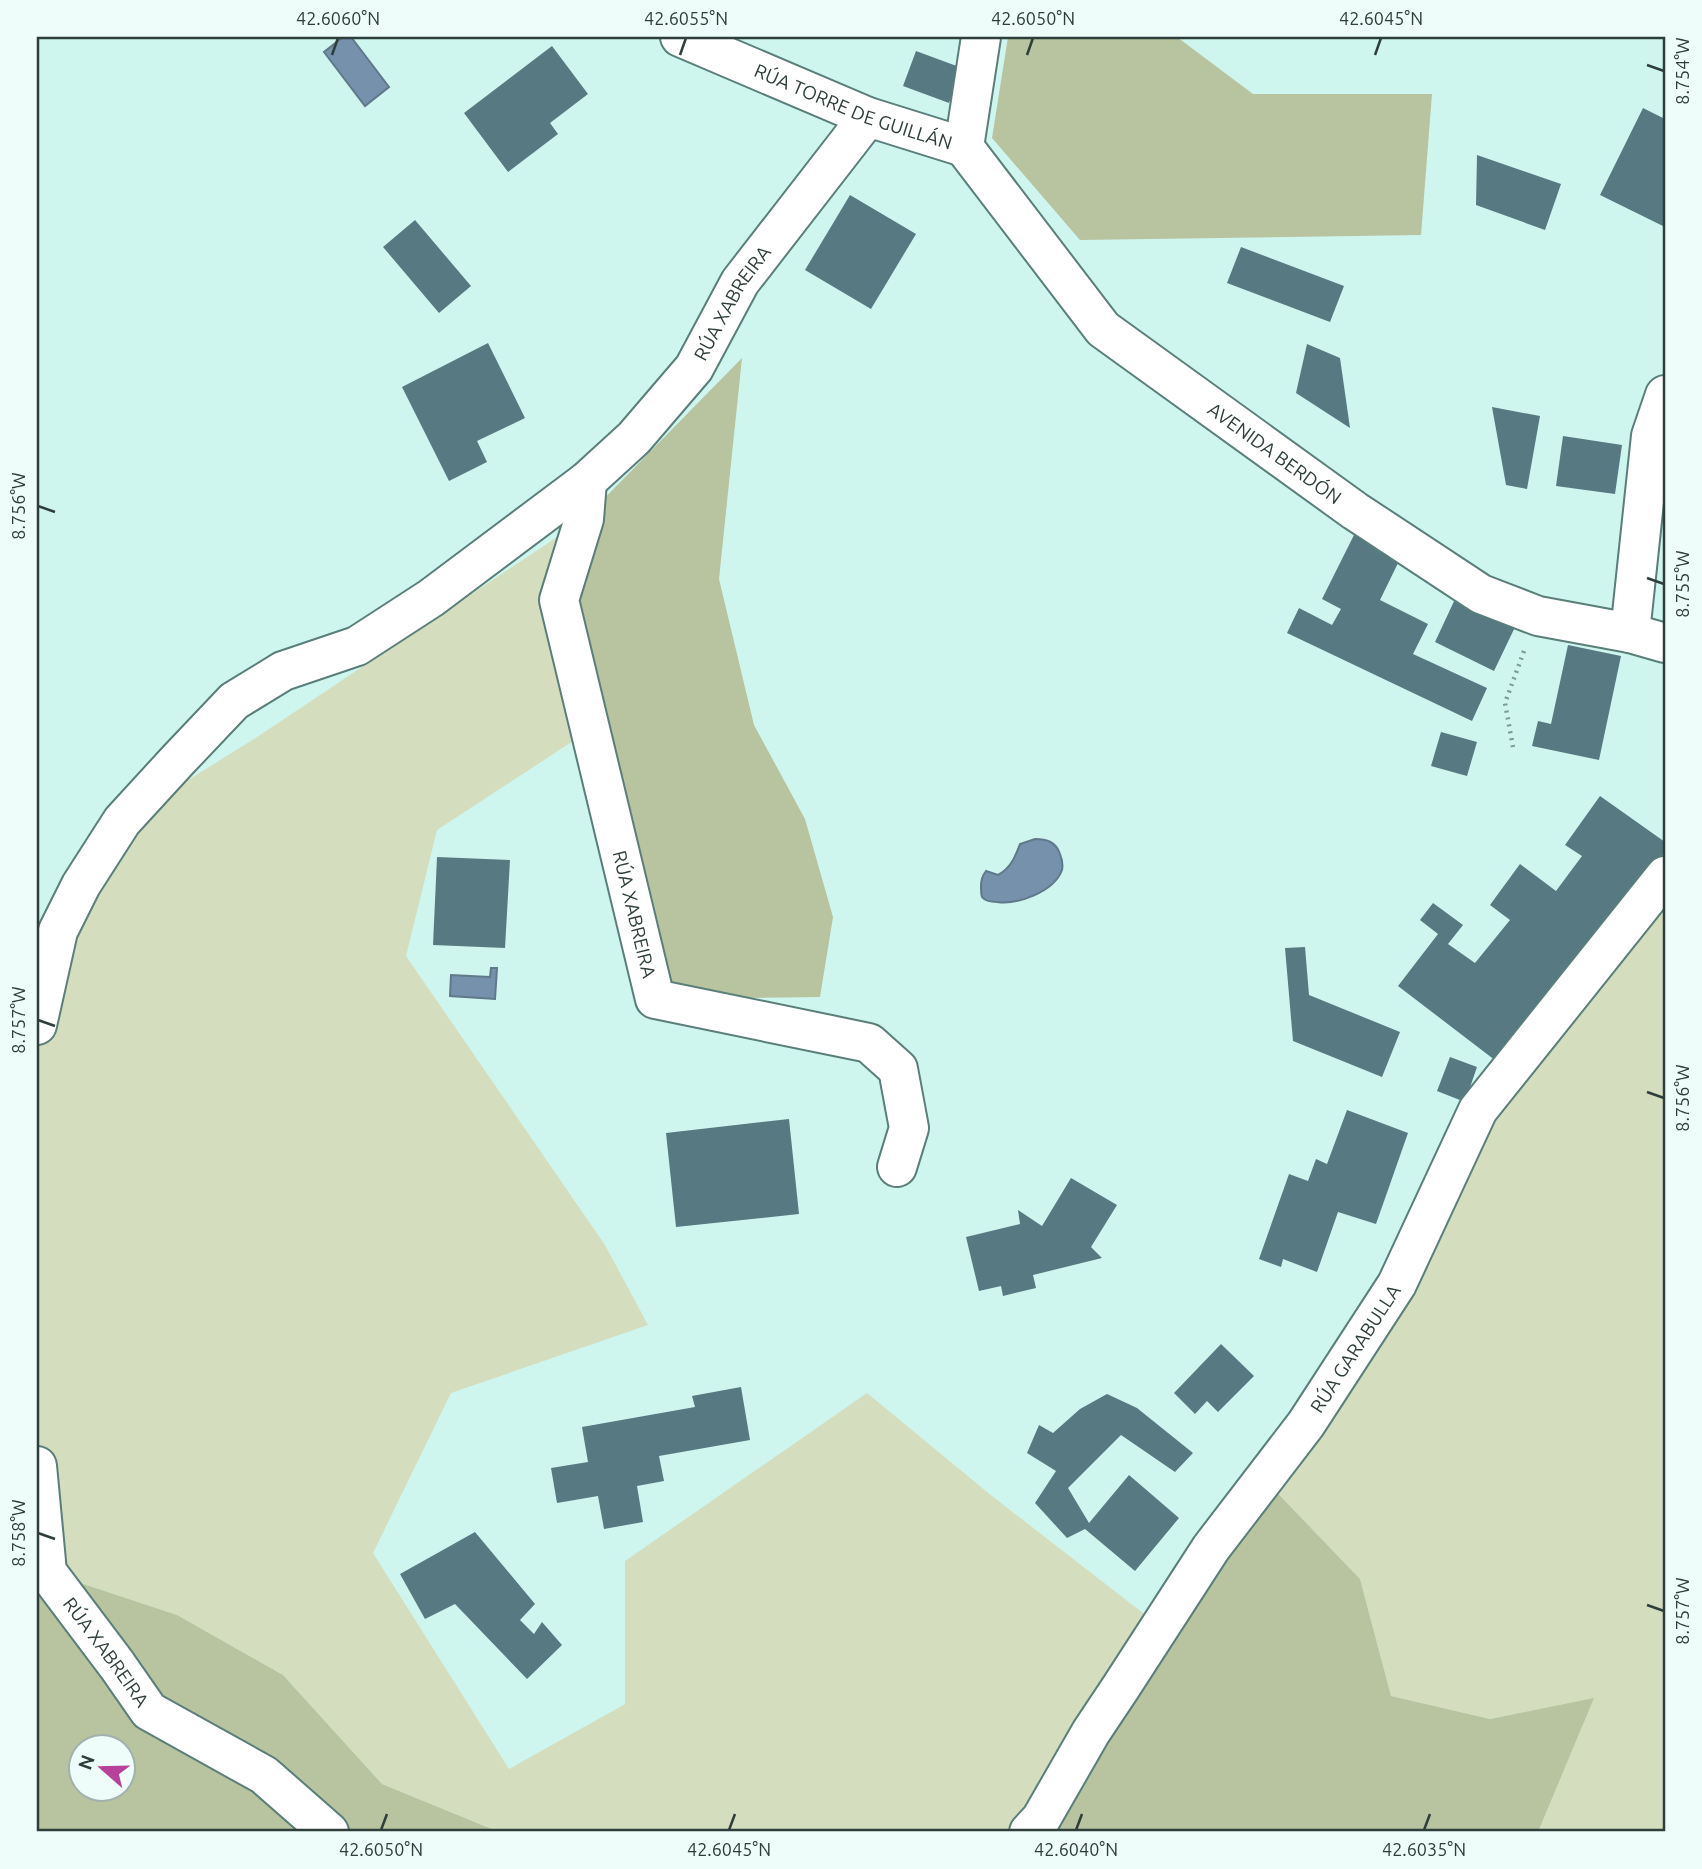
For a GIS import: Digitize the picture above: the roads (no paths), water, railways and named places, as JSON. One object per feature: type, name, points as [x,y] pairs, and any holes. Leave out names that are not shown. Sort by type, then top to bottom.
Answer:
[{"type":"street","name":"RÚA TORRE DE GUILLÁN","points":[[680,37],[869,117],[964,148],[981,37]]},
{"type":"street","name":"RÚA XABREIRA","points":[[37,1025],[58,931],[81,884],[122,821],[234,701],[283,671],[357,646],[431,598],[587,481],[634,438],[694,368],[740,282],[869,117]]},
{"type":"street","name":"AVENIDA BERDÓN","points":[[964,148],[1103,328],[1355,511],[1481,594],[1538,616],[1647,638]]},
{"type":"street","points":[[1647,638],[1651,436],[1665,395]]},
{"type":"street","name":"RÚA XABREIRA","points":[[587,481],[584,519],[559,600],[654,999],[869,1043],[898,1069],[909,1128],[897,1167]]},
{"type":"street","name":"RÚA GARABULLA","points":[[1035,1826],[1091,1732],[1211,1548],[1306,1424],[1397,1284],[1478,1110],[1665,876]]},
{"type":"street","name":"RÚA XABREIRA","points":[[37,1466],[47,1572],[149,1711],[264,1775],[329,1832]]},
{"type":"water","points":[[343,37],[351,37],[389,87],[365,106],[324,52]]},
{"type":"water","points":[[1035,839],[1050,842],[1058,850],[1062,870],[1058,878],[1043,891],[1024,899],[1005,902],[983,898],[981,882],[986,871],[998,875],[1012,862],[1020,844]]},
{"type":"water","points":[[491,968],[497,968],[495,999],[450,996],[451,975],[490,977]]}]
